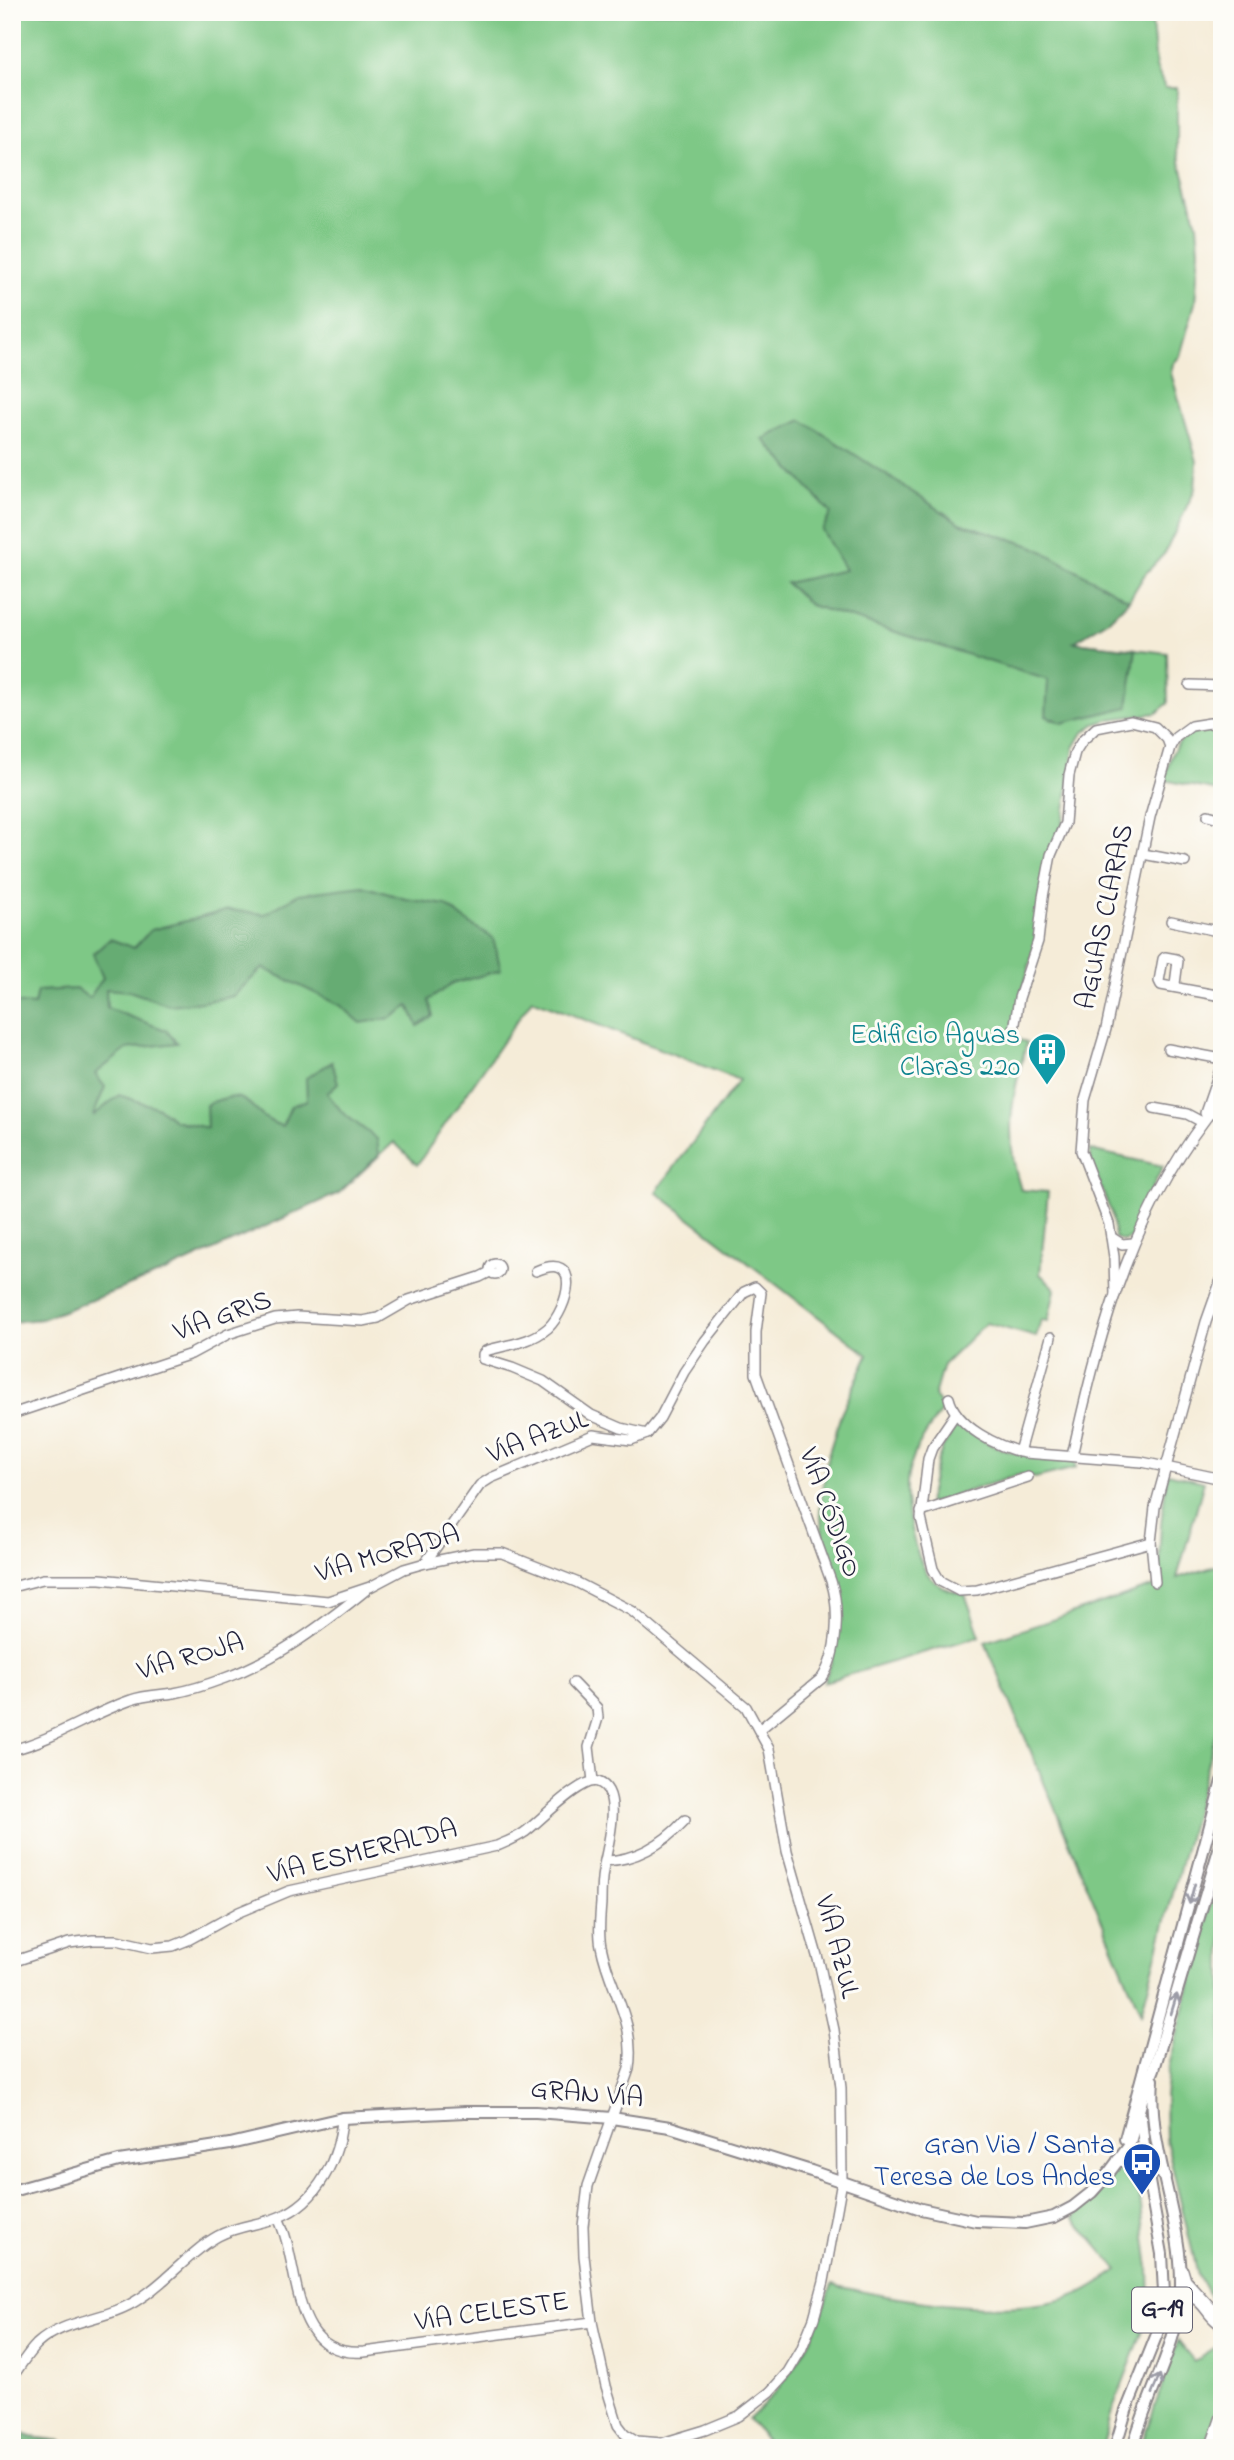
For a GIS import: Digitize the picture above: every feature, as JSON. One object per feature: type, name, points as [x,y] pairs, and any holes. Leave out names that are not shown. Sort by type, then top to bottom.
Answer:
[{"type":"main road","name":"G-19","points":[[1115,2448],[1126,2411],[1153,2348],[1163,2306],[1163,2267],[1140,2111],[1142,2074],[1222,1781]]},
{"type":"main road","name":"G-19","points":[[1133,2448],[1140,2421],[1169,2351],[1177,2323],[1181,2293],[1174,2219],[1153,2105],[1154,2069],[1222,1839]]},
{"type":"main road","name":"GRAN VÍA","points":[[12,2191],[131,2158],[230,2144],[341,2118],[488,2111],[612,2118],[670,2127],[939,2214],[976,2221],[1025,2223],[1054,2217],[1077,2205],[1092,2192],[1129,2146],[1154,2069]]},
{"type":"main road","name":"GRAN VÍA","points":[[1121,2156],[1142,2074]]},
{"type":"main road","points":[[1121,2156],[1157,2169],[1165,2177]]},
{"type":"main road","points":[[1153,2207],[1165,2237],[1170,2283],[1181,2293]]},
{"type":"street","points":[[1190,685],[1222,686]]},
{"type":"street","points":[[1014,1030],[1019,999],[1038,941],[1051,855],[1065,823],[1069,775],[1082,741],[1096,727],[1131,722],[1155,727],[1167,739],[1170,747]]},
{"type":"street","points":[[1170,747],[1181,732],[1191,726],[1203,723],[1222,726]]},
{"type":"street","name":"AGUAS CLARAS","points":[[1115,1296],[1111,1237],[1104,1210],[1083,1161],[1081,1130],[1085,1100],[1106,1029],[1150,817],[1170,747]]},
{"type":"street","points":[[1208,815],[1222,819]]},
{"type":"street","points":[[1143,854],[1185,862]]},
{"type":"street","points":[[1171,921],[1222,932]]},
{"type":"street","points":[[1178,988],[1222,996]]},
{"type":"street","points":[[1072,1456],[1084,1402],[1133,1243],[1160,1187],[1219,1094],[1222,1062],[1168,1049]]},
{"type":"street","points":[[1154,1108],[1187,1114],[1202,1122]]},
{"type":"street","points":[[1111,1237],[1122,1244],[1133,1243]]},
{"type":"street","points":[[536,1271],[553,1266],[561,1267],[568,1276],[564,1303],[558,1316],[547,1328],[529,1339],[486,1351],[483,1354],[484,1359],[543,1381],[598,1418],[621,1428],[647,1434]]},
{"type":"street","name":"VÍA GRIS","points":[[12,1414],[191,1354],[228,1334],[275,1319],[297,1317],[354,1321],[378,1318],[409,1300],[480,1278],[490,1272]]},
{"type":"street","points":[[1155,1582],[1151,1542],[1155,1507],[1206,1322],[1222,1276]]},
{"type":"street","name":"VÍA CÓDIGO","points":[[647,1434],[660,1418],[679,1380],[705,1341],[744,1293],[755,1287],[761,1293],[755,1374],[831,1581],[837,1610],[829,1668],[822,1678],[759,1730]]},
{"type":"street","points":[[1019,1451],[1051,1337]]},
{"type":"street","points":[[949,1398],[956,1413],[988,1440],[1019,1451],[1110,1458],[1167,1466],[1222,1479]]},
{"type":"street","points":[[956,1413],[932,1447],[921,1512],[936,1576],[944,1584],[959,1591],[977,1590],[1151,1542]]},
{"type":"street","name":"VÍA AZUL","points":[[425,1563],[480,1485],[491,1478],[593,1435],[631,1440],[647,1434]]},
{"type":"street","points":[[921,1512],[1028,1477]]},
{"type":"street","name":"VÍA MORADA","points":[[12,1587],[43,1579],[100,1579],[328,1601],[370,1587],[404,1569],[425,1563],[474,1553],[502,1553],[536,1564],[607,1597],[649,1623],[746,1707],[759,1730]]},
{"type":"street","name":"VÍA ROJA","points":[[12,1750],[39,1743],[103,1710],[135,1698],[178,1692],[255,1666],[330,1619],[370,1587]]},
{"type":"street","points":[[573,1683],[597,1708],[598,1718],[589,1747],[593,1781],[600,1782],[608,1789],[612,1806],[603,1873],[600,1942],[631,2038],[629,2069],[592,2174],[584,2212],[583,2241],[592,2322]]},
{"type":"street","name":"VÍA AZUL","points":[[759,1730],[769,1749],[787,1851],[820,1966],[834,2030],[841,2088],[842,2181]]},
{"type":"street","name":"VÍA ESMERALDA","points":[[12,1962],[81,1941],[117,1940],[152,1948],[173,1946],[239,1912],[289,1891],[497,1846],[523,1834],[579,1786],[593,1781]]},
{"type":"street","points":[[605,1861],[626,1858],[645,1850],[668,1837],[685,1820]]},
{"type":"street","points":[[12,2378],[30,2351],[51,2333],[112,2314],[136,2302],[199,2249],[227,2232],[246,2224],[278,2218],[298,2206],[321,2181],[337,2148],[341,2118]]},
{"type":"street","name":"VÍA CELESTE","points":[[278,2218],[307,2322],[321,2340],[341,2350],[364,2352],[592,2322],[606,2386],[618,2424],[625,2434],[637,2441],[662,2443],[739,2416],[779,2382],[795,2361],[807,2338],[824,2281],[842,2181]]},
{"type":"street","points":[[1180,2264],[1186,2280],[1216,2313],[1222,2332]]},
{"type":"street","points":[[1181,2293],[1196,2297],[1217,2322]]},
{"type":"street","points":[[1177,2323],[1187,2300],[1193,2298],[1201,2303]]},
{"type":"street","points":[[1210,2448],[1222,2414]]},
{"type":"green space","points":[[12,12],[1151,12],[1156,67],[1165,88],[1177,88],[1177,151],[1197,224],[1199,250],[1195,303],[1180,356],[1173,364],[1171,373],[1197,461],[1195,489],[1165,553],[1145,574],[1129,600],[1109,620],[1074,642],[1167,653],[1168,703],[1157,713],[1111,719],[1095,724],[1082,734],[1074,748],[1063,824],[1051,848],[1036,941],[1012,1030],[1019,1040],[1027,1042],[1017,1079],[1012,1115],[1015,1170],[1021,1190],[1048,1192],[1040,1274],[1055,1290],[1048,1321],[1041,1320],[1036,1337],[986,1323],[943,1365],[934,1396],[943,1409],[917,1448],[908,1475],[909,1516],[921,1562],[935,1582],[949,1590],[965,1594],[980,1636],[824,1682],[831,1663],[841,1588],[824,1546],[820,1510],[827,1459],[841,1414],[868,1355],[656,1192],[739,1080],[532,999],[417,1165],[394,1142],[339,1193],[167,1271],[42,1319],[12,1322]]},
{"type":"green space","points":[[802,420],[960,523],[1035,547],[1129,600],[1109,620],[1074,642],[1136,649],[1128,707],[1062,723],[1046,716],[1048,680],[810,605],[786,583],[845,570],[822,530],[831,513],[763,439]]},
{"type":"green space","points":[[1198,727],[1214,729],[1222,734],[1222,792],[1164,780],[1174,749]]},
{"type":"green space","points":[[363,886],[406,899],[446,905],[493,938],[501,970],[452,984],[429,1000],[433,1016],[418,1026],[409,1006],[391,1018],[361,1023],[340,1005],[263,968],[233,996],[202,1002],[169,1005],[129,991],[106,989],[107,1008],[166,1030],[177,1043],[127,1049],[95,1074],[105,1087],[93,1116],[119,1095],[159,1108],[174,1120],[207,1128],[206,1105],[233,1097],[242,1099],[270,1121],[282,1126],[291,1106],[307,1100],[306,1078],[332,1062],[338,1083],[327,1093],[343,1113],[377,1139],[379,1155],[339,1193],[167,1271],[42,1319],[12,1322],[12,1003],[34,1005],[37,991],[77,989],[89,998],[103,978],[93,954],[110,939],[134,948],[151,930],[229,910],[265,914],[299,894]]},
{"type":"green space","points":[[1090,1150],[1163,1166],[1133,1237],[1124,1241],[1115,1238],[1111,1212],[1092,1166]]},
{"type":"green space","points":[[960,1422],[973,1434],[999,1448],[1027,1455],[1074,1459],[1076,1468],[1035,1478],[1021,1474],[928,1504],[938,1460],[946,1441]]},
{"type":"green space","points":[[1168,1473],[1204,1482],[1177,1578],[1222,1564],[1222,1709],[1141,2014],[985,1642],[1161,1584],[1160,1542]]},
{"type":"green space","points":[[1222,1862],[1222,2319],[1198,2275],[1166,2140],[1165,2096],[1168,2070]]},
{"type":"green space","points":[[1117,2162],[1136,2167],[1149,2268],[1150,2304],[1144,2328],[1112,2411],[1102,2448],[774,2448],[748,2420],[776,2391],[800,2358],[818,2323],[832,2285],[914,2301],[1002,2307],[1064,2299],[1088,2289],[1118,2270],[1074,2218]]},
{"type":"green space","points":[[1178,2341],[1194,2361],[1221,2344],[1222,2385],[1204,2448],[1140,2448]]},
{"type":"green space","points":[[12,2430],[32,2437],[61,2441],[65,2448],[12,2448]]},
{"type":"place","name":"Edificio Aguas Claras 220","points":[[1047,1086]]},
{"type":"place","name":"Gran Via / Santa Teresa de Los Andes","points":[[1142,2196]]}]
